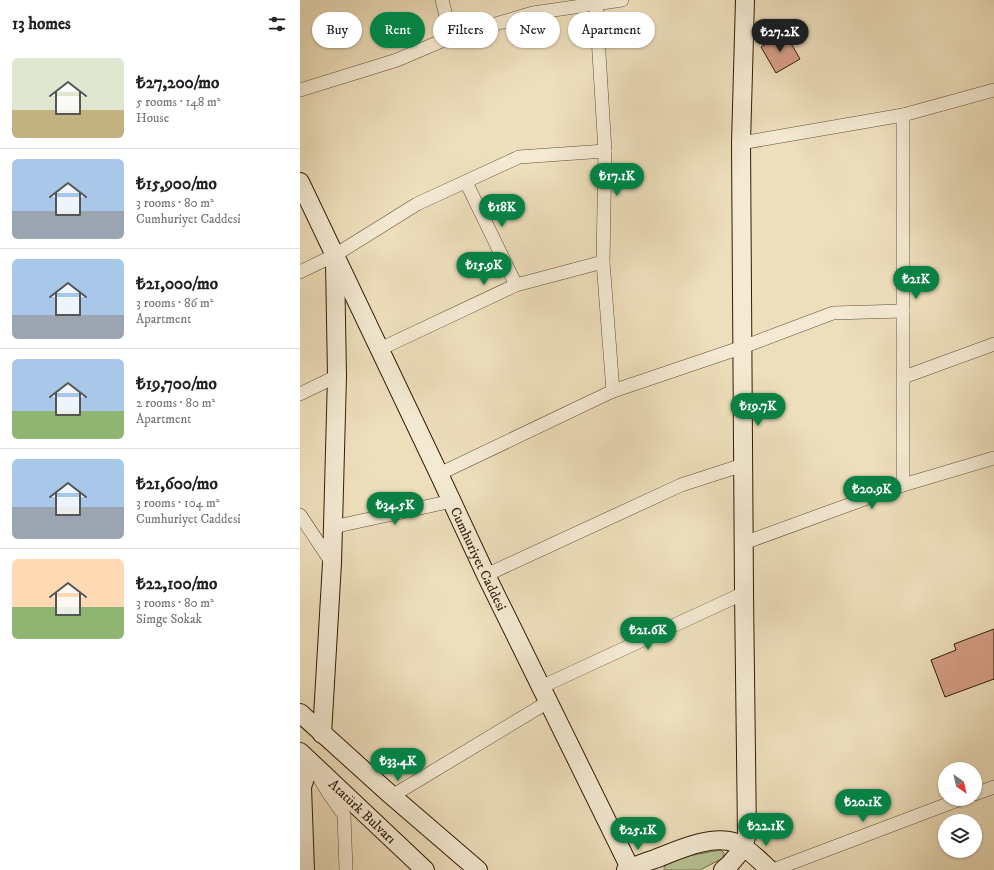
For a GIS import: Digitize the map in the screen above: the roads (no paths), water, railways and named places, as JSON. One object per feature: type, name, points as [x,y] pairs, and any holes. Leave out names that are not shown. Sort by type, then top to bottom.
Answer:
[{"type":"street","points":[[442,0],[445,12]]},
{"type":"street","points":[[498,23],[533,13],[622,0]]},
{"type":"street","points":[[723,870],[740,852],[748,835],[744,593],[741,143],[745,0]]},
{"type":"street","points":[[596,4],[605,151],[603,262],[613,391]]},
{"type":"street","points":[[300,90],[397,60],[433,44]]},
{"type":"street","points":[[741,143],[903,115],[994,90]]},
{"type":"street","points":[[903,115],[904,485]]},
{"type":"street","points":[[300,272],[334,255],[417,204],[519,157],[605,151]]},
{"type":"street","name":"Cumhuriyet Caddesi","points":[[300,182],[486,575],[628,869]]},
{"type":"street","points":[[466,182],[516,285]]},
{"type":"street","points":[[322,734],[332,563],[337,376],[334,255]]},
{"type":"street","points":[[380,349],[516,285],[603,262]]},
{"type":"street","points":[[439,474],[613,391],[742,347],[833,313],[903,311]]},
{"type":"street","points":[[904,377],[994,344]]},
{"type":"street","points":[[300,394],[337,376]]},
{"type":"street","points":[[744,543],[904,485],[994,458]]},
{"type":"street","points":[[486,575],[681,485],[743,465]]},
{"type":"street","points":[[333,527],[452,501]]},
{"type":"street","points":[[300,515],[304,530],[332,563]]},
{"type":"street","points":[[392,796],[544,694],[744,593]]},
{"type":"street","points":[[300,713],[392,796],[478,870]]},
{"type":"street","points":[[305,757],[302,787],[305,870]]},
{"type":"street","points":[[305,757],[344,815],[346,870]]},
{"type":"street","name":"Atatürk Bulvarı","points":[[305,757],[425,870]]},
{"type":"street","points":[[982,791],[994,787]]},
{"type":"street","points":[[628,869],[699,843],[716,840],[736,843],[772,870],[942,806]]},
{"type":"street","points":[[628,869],[637,866],[646,867],[652,870]]}]
